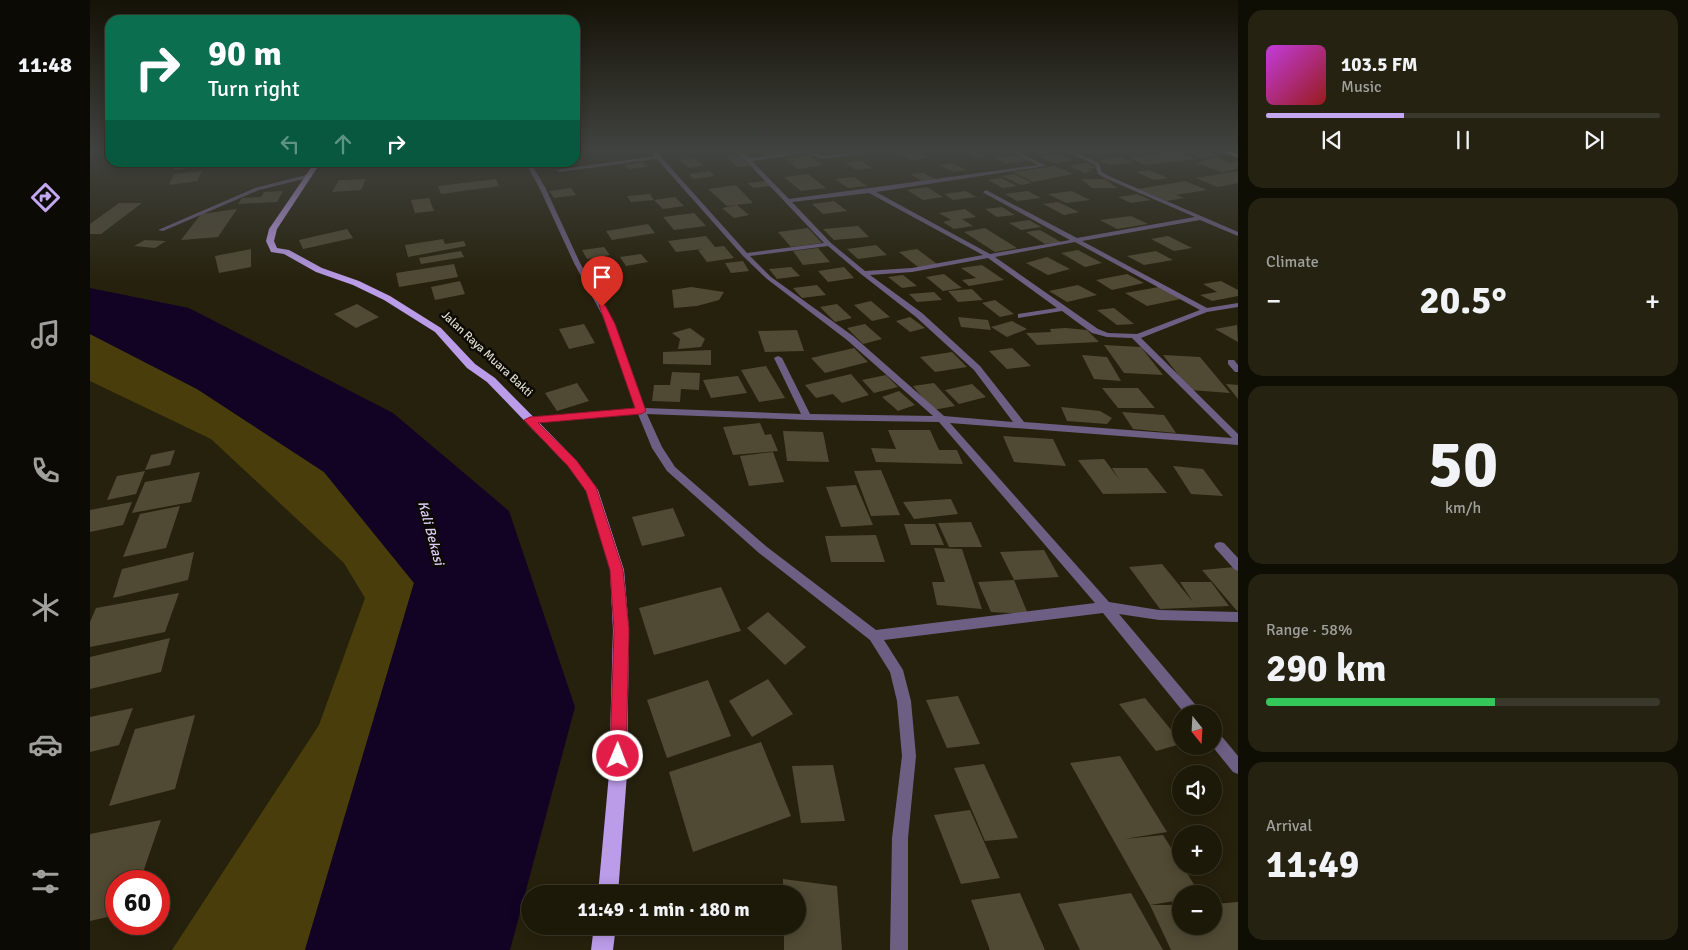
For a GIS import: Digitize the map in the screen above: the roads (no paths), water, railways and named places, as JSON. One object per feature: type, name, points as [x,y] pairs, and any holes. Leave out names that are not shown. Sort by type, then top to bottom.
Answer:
[{"type":"main road","name":"Jalan Raya Muara Bakti","points":[[297,194],[273,229],[270,241],[274,250],[286,252],[319,270],[356,283],[416,314],[438,330],[471,366],[491,380],[572,463],[592,490],[617,570],[622,630],[618,774],[609,885]]},
{"type":"main road","points":[[602,950],[604,935]]},
{"type":"street","points":[[161,230],[245,194]]},
{"type":"street","points":[[545,194],[577,263],[611,324],[641,411],[658,448],[672,469],[690,488],[763,550],[874,636],[896,670],[904,701],[909,756],[900,838],[899,950]]},
{"type":"street","points":[[692,194],[745,255],[769,278],[850,338],[942,419],[1106,607],[1187,705]]},
{"type":"street","points":[[781,194],[829,244],[863,273],[919,315],[977,368],[1020,424]]},
{"type":"street","points":[[788,201],[849,194]]},
{"type":"street","points":[[874,194],[989,256],[1101,334],[1138,336],[1206,310],[1238,305]]},
{"type":"street","points":[[990,194],[1206,310]]},
{"type":"street","points":[[1147,194],[1238,234]]},
{"type":"street","points":[[863,273],[912,270],[1079,242],[1201,218]]},
{"type":"street","points":[[745,255],[829,244]]},
{"type":"street","points":[[1021,316],[1064,309]]},
{"type":"street","points":[[1138,336],[1136,338],[1152,355],[1238,440]]},
{"type":"street","points":[[778,358],[807,417]]},
{"type":"street","points":[[1231,362],[1238,370]]},
{"type":"street","points":[[530,420],[641,411],[807,417],[942,419],[1238,440]]},
{"type":"street","points":[[1220,546],[1238,566]]},
{"type":"street","points":[[874,636],[1106,607],[1159,615],[1238,617]]},
{"type":"street","points":[[1222,748],[1238,767]]},
{"type":"water","name":"Kali Bekasi","points":[[90,288],[189,308],[393,413],[509,511],[575,707],[527,885],[521,885],[521,909],[510,950],[305,950],[414,583],[324,472],[197,389],[90,334]]}]
